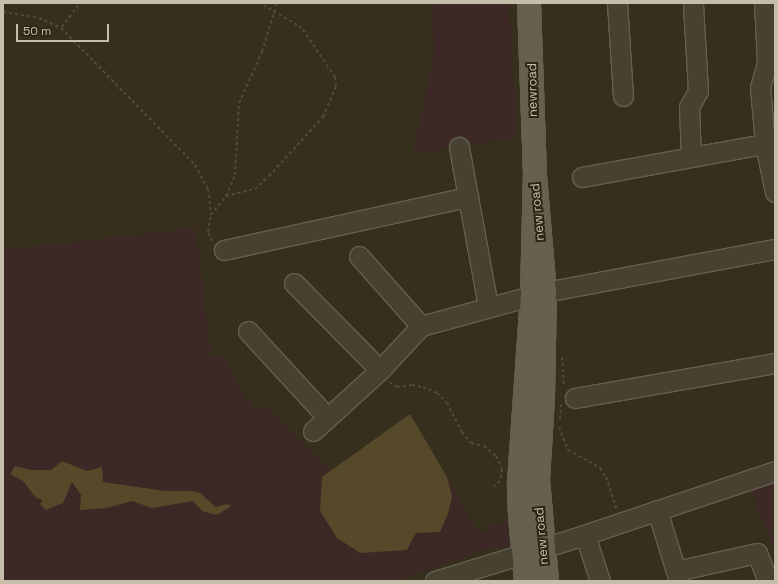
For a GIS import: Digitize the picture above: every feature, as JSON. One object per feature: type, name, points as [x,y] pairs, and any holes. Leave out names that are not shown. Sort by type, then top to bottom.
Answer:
[{"type":"main road","name":"newroad","points":[[529,3],[535,176]]},
{"type":"main road","name":"new road","points":[[535,176],[538,294],[519,482],[533,551],[547,581]]},
{"type":"main road","name":"new road","points":[[526,581],[533,551]]},
{"type":"street","points":[[617,3],[623,96]]},
{"type":"street","points":[[691,158],[689,107],[698,91],[693,3]]},
{"type":"street","points":[[764,3],[767,63],[760,87],[770,143],[775,192]]},
{"type":"street","points":[[582,177],[770,143]]},
{"type":"street","points":[[459,147],[488,306]]},
{"type":"street","points":[[224,250],[468,197]]},
{"type":"street","points":[[313,432],[380,370],[421,326],[488,306],[538,294],[775,249]]},
{"type":"street","points":[[359,256],[421,326]]},
{"type":"street","points":[[294,283],[380,370]]},
{"type":"street","points":[[248,331],[328,418]]},
{"type":"street","points":[[574,398],[775,363]]},
{"type":"street","points":[[435,581],[468,576],[533,551],[775,471]]},
{"type":"street","points":[[657,510],[678,576],[758,553],[768,581]]},
{"type":"street","points":[[585,535],[600,581]]},
{"type":"path","points":[[61,28],[80,3]]},
{"type":"path","points":[[226,196],[255,189],[269,176],[323,117],[336,86],[335,77],[302,28],[274,13],[260,3]]},
{"type":"path","points":[[211,215],[226,196],[235,175],[239,103],[262,52],[277,3]]},
{"type":"path","points":[[3,12],[39,18],[61,28],[195,165],[208,189],[211,215],[208,232],[214,247],[224,250]]},
{"type":"path","points":[[380,370],[387,380],[397,387],[412,385],[423,387],[437,393],[447,403],[462,432],[472,443],[484,446],[496,456],[502,469],[500,481],[494,486]]},
{"type":"shaded area","points":[[433,3],[509,3],[517,138],[413,154],[434,53]]},
{"type":"shaded area","points":[[196,228],[211,356],[221,356],[254,409],[265,405],[330,471],[322,477],[416,533],[440,532],[452,496],[447,477],[479,533],[498,522],[511,523],[514,547],[487,549],[397,581],[3,581],[3,250]]},
{"type":"shaded area","points":[[410,414],[447,477],[452,496],[448,514],[440,532],[416,533],[407,550],[360,553],[337,538],[320,511],[322,477]]},
{"type":"shaded area","points":[[62,461],[87,471],[102,467],[103,482],[165,491],[192,491],[200,493],[216,507],[227,504],[231,506],[217,515],[202,511],[193,501],[152,508],[132,501],[107,508],[80,510],[81,495],[72,482],[63,503],[46,510],[40,504],[43,500],[36,498],[23,481],[10,474],[15,466],[31,470],[51,470]]},
{"type":"shaded area","points":[[775,471],[775,544],[772,545],[748,482]]}]
